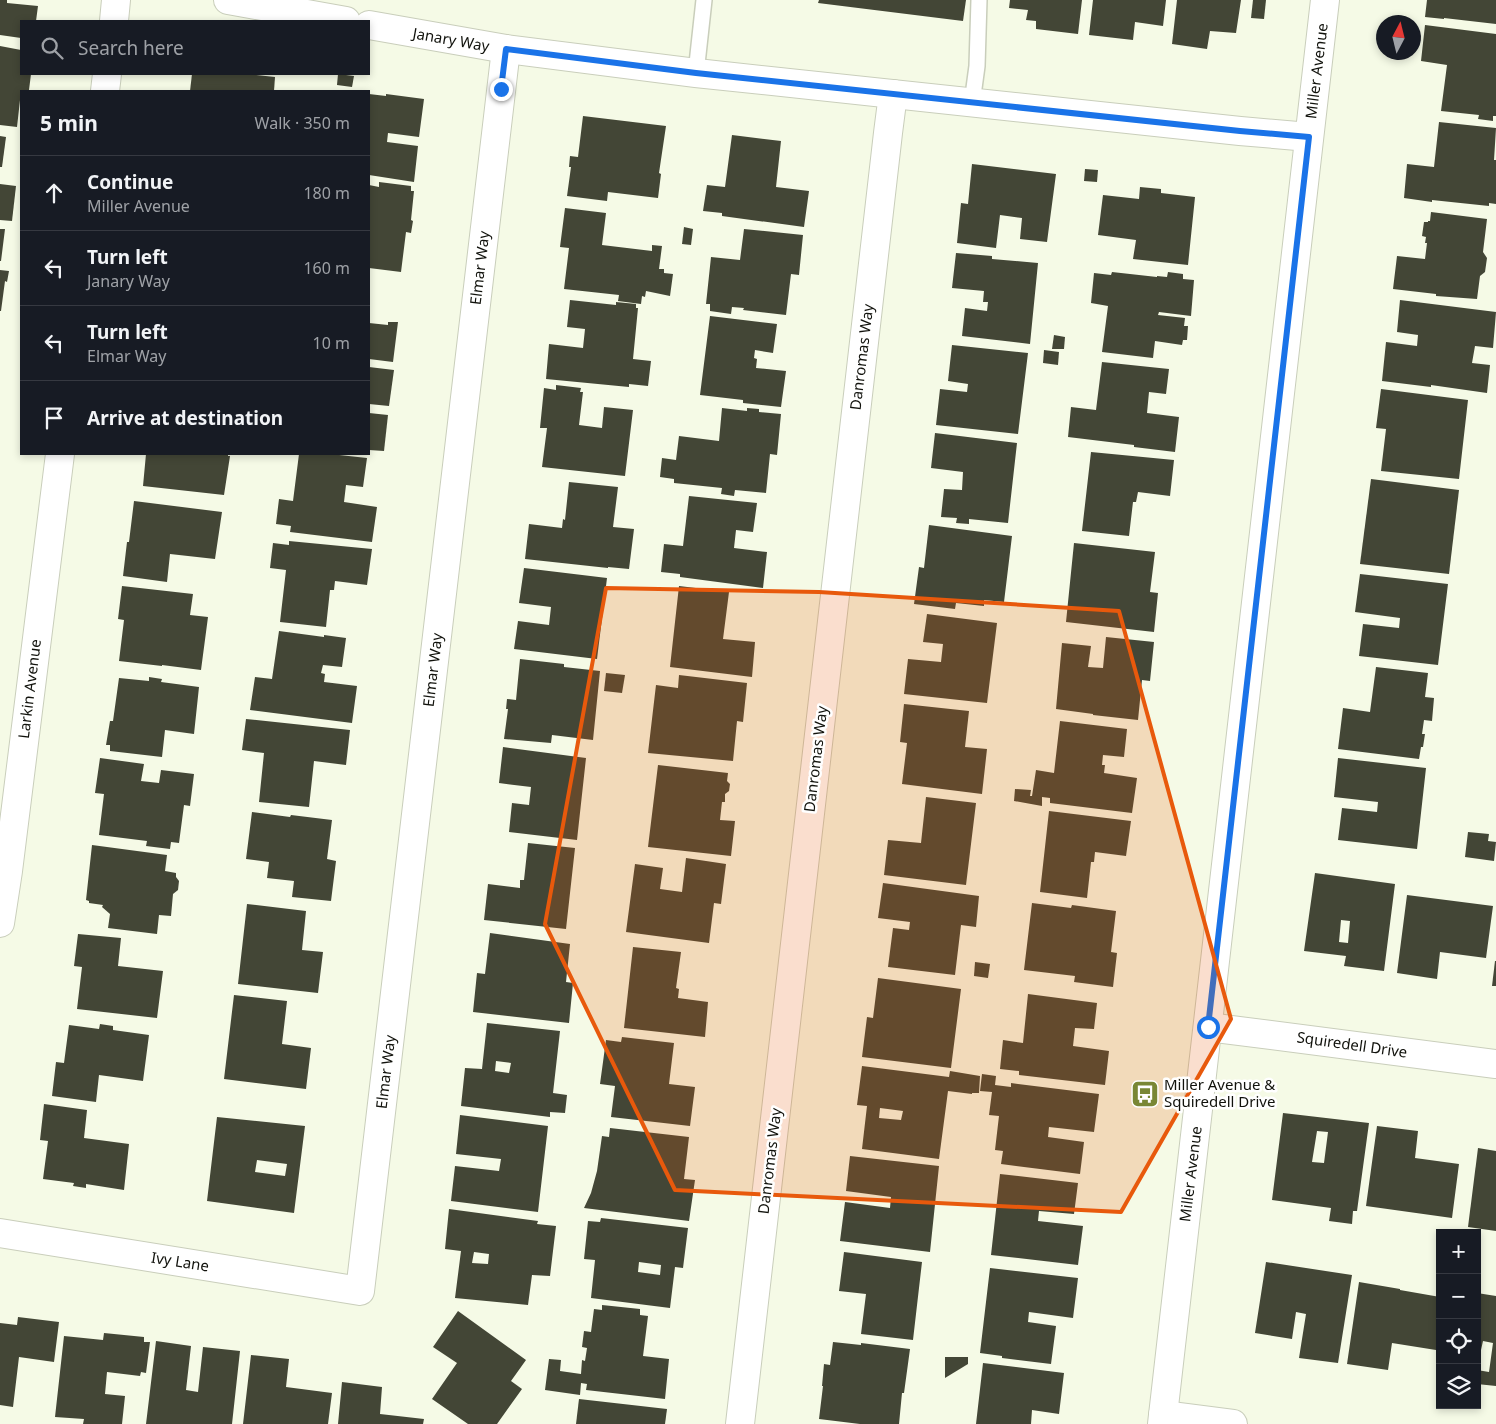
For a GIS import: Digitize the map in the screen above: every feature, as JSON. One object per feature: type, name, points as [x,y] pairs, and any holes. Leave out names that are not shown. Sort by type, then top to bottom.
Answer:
[{"type":"street","points":[[114,20],[116,0]]},
{"type":"street","points":[[228,0],[340,20]]},
{"type":"street","name":"Miller Avenue","points":[[1162,1419],[1325,0]]},
{"type":"street","name":"Janary Way","points":[[370,25],[506,49],[696,73],[1309,137]]},
{"type":"street","name":"Elmar Way","points":[[360,1290],[506,49]]},
{"type":"street","points":[[105,90],[107,75]]},
{"type":"street","name":"Danromas Way","points":[[740,1424],[893,94]]},
{"type":"street","name":"Larkin Avenue","points":[[0,923],[6,832],[60,455]]},
{"type":"street","name":"Squiredell Drive","points":[[1208,1027],[1496,1064]]},
{"type":"street","name":"Ivy Lane","points":[[0,1233],[360,1290]]},
{"type":"street","points":[[1162,1419],[1233,1424]]},
{"type":"lane","points":[[696,73],[704,0]]},
{"type":"lane","points":[[972,103],[977,66],[979,0]]},
{"type":"highlighted area","points":[[606,588],[819,592],[1119,611],[1231,1019],[1121,1212],[675,1190],[545,924]]},
{"type":"building","points":[[0,0],[7,0],[7,3],[38,6],[36,20],[20,20],[20,38],[0,35]]},
{"type":"building","points":[[819,0],[966,0],[963,21],[818,3]]},
{"type":"building","points":[[1010,0],[1082,0],[1078,34],[1036,29],[1036,21],[1026,20],[1028,10],[1009,8]]},
{"type":"building","points":[[1093,0],[1166,0],[1163,26],[1135,22],[1133,40],[1089,35]]},
{"type":"building","points":[[1177,0],[1241,0],[1236,33],[1210,31],[1207,49],[1172,44]]},
{"type":"building","points":[[1253,0],[1266,0],[1264,19],[1251,18]]},
{"type":"building","points":[[1427,0],[1496,0],[1496,24],[1425,17]]},
{"type":"building","points":[[1425,25],[1496,34],[1496,116],[1493,116],[1493,121],[1478,119],[1479,115],[1441,111],[1447,65],[1421,61]]},
{"type":"building","points":[[0,46],[20,50],[20,75],[31,75],[29,90],[20,90],[17,127],[0,125]]},
{"type":"building","points":[[192,75],[256,75],[275,77],[274,90],[190,90]]},
{"type":"building","points":[[338,75],[354,76],[352,87],[337,85]]},
{"type":"building","points":[[370,94],[386,96],[386,94],[424,99],[419,137],[388,133],[387,142],[418,146],[414,182],[370,175]]},
{"type":"building","points":[[583,116],[666,126],[659,173],[661,174],[658,198],[608,192],[607,201],[567,196],[571,167],[569,167],[570,156],[578,157]]},
{"type":"building","points":[[1439,122],[1496,128],[1494,160],[1496,160],[1496,204],[1489,203],[1489,206],[1404,198],[1407,164],[1434,167]]},
{"type":"building","points":[[732,135],[781,141],[776,187],[809,191],[804,227],[722,216],[722,213],[703,211],[707,185],[725,187]]},
{"type":"building","points":[[0,136],[6,137],[2,167],[0,167]]},
{"type":"building","points":[[972,164],[1056,174],[1047,242],[1020,239],[1022,218],[1000,215],[996,248],[957,243],[961,203],[968,204]]},
{"type":"building","points":[[1085,169],[1098,170],[1097,182],[1084,181]]},
{"type":"building","points":[[379,182],[411,186],[411,191],[414,191],[411,220],[413,221],[411,233],[406,232],[401,272],[370,268],[370,185],[379,187]]},
{"type":"building","points":[[0,184],[16,186],[12,221],[0,220]]},
{"type":"building","points":[[1140,187],[1161,189],[1161,193],[1195,197],[1188,265],[1133,259],[1136,240],[1098,235],[1103,195],[1139,199]]},
{"type":"building","points":[[565,208],[606,213],[602,245],[652,251],[652,245],[662,246],[659,269],[664,269],[664,273],[673,274],[670,296],[646,291],[645,297],[642,296],[641,304],[618,301],[619,295],[564,289],[569,248],[560,247]]},
{"type":"building","points":[[1431,212],[1487,219],[1483,252],[1487,258],[1485,272],[1480,276],[1477,299],[1436,296],[1436,294],[1393,289],[1397,256],[1425,259],[1427,243],[1425,243],[1426,237],[1422,236],[1424,222],[1430,221]]},
{"type":"building","points":[[684,227],[693,229],[691,245],[682,244]]},
{"type":"building","points":[[0,229],[5,229],[1,261],[0,261]]},
{"type":"building","points":[[744,229],[803,235],[799,275],[791,274],[786,315],[732,307],[731,314],[710,311],[710,304],[706,304],[711,257],[740,260]]},
{"type":"building","points":[[956,253],[992,256],[992,259],[1038,263],[1030,344],[962,336],[965,308],[987,311],[988,302],[983,302],[984,291],[952,288]]},
{"type":"building","points":[[0,270],[9,271],[7,282],[5,281],[1,311],[0,311]]},
{"type":"building","points":[[1112,272],[1167,277],[1168,272],[1183,274],[1183,279],[1194,280],[1191,316],[1159,312],[1158,315],[1185,318],[1184,326],[1188,326],[1187,340],[1183,340],[1182,345],[1155,341],[1153,358],[1102,352],[1108,306],[1091,303],[1094,273],[1111,275]]},
{"type":"building","points":[[570,300],[616,305],[616,302],[636,304],[636,308],[638,308],[633,359],[651,361],[648,386],[629,384],[629,387],[546,379],[549,344],[583,348],[585,329],[567,327]]},
{"type":"building","points":[[1400,300],[1496,312],[1493,348],[1475,346],[1472,363],[1490,365],[1487,393],[1431,385],[1431,387],[1382,381],[1386,342],[1417,346],[1418,335],[1397,332]]},
{"type":"building","points":[[710,316],[777,324],[773,353],[755,350],[754,358],[757,359],[756,368],[786,371],[781,407],[743,403],[743,400],[700,395]]},
{"type":"building","points":[[388,322],[398,322],[393,362],[370,359],[370,323],[388,325]]},
{"type":"building","points":[[1054,335],[1065,337],[1064,349],[1052,349]]},
{"type":"building","points":[[952,345],[1028,353],[1018,434],[936,425],[940,389],[967,392],[968,384],[948,381]]},
{"type":"building","points":[[1044,350],[1059,352],[1058,365],[1043,363]]},
{"type":"building","points":[[1102,362],[1169,369],[1166,394],[1149,392],[1147,413],[1179,417],[1175,452],[1068,437],[1071,407],[1096,410]]},
{"type":"building","points":[[370,367],[394,370],[389,406],[370,404]]},
{"type":"building","points":[[556,385],[581,388],[580,392],[583,392],[579,425],[602,428],[604,407],[633,410],[625,476],[542,467],[547,428],[540,428],[544,388],[556,390]]},
{"type":"building","points":[[1381,389],[1468,400],[1459,479],[1381,471],[1386,429],[1376,428]]},
{"type":"building","points":[[722,408],[747,411],[747,408],[759,409],[759,412],[781,414],[777,455],[770,454],[766,493],[735,490],[734,496],[721,494],[722,488],[674,483],[674,479],[660,477],[662,458],[676,460],[679,436],[719,441]]},
{"type":"building","points":[[370,413],[388,415],[384,451],[370,450]]},
{"type":"building","points":[[935,433],[1017,443],[1008,523],[969,519],[969,524],[956,523],[957,518],[941,517],[944,489],[962,490],[963,472],[931,468]]},
{"type":"building","points":[[1091,452],[1174,460],[1170,496],[1138,492],[1136,502],[1133,502],[1129,536],[1082,531]]},
{"type":"building","points":[[146,455],[230,456],[224,495],[143,486]]},
{"type":"building","points":[[299,455],[339,455],[367,458],[363,487],[346,485],[344,502],[377,507],[372,542],[290,532],[291,526],[276,524],[279,499],[293,501]]},
{"type":"building","points":[[1371,479],[1459,490],[1449,574],[1360,564]]},
{"type":"building","points":[[569,482],[618,487],[613,527],[634,529],[629,569],[525,559],[529,524],[562,528],[563,519],[565,520]]},
{"type":"building","points":[[689,496],[757,503],[753,532],[736,530],[734,548],[767,552],[763,588],[680,577],[680,574],[661,572],[664,544],[683,546]]},
{"type":"building","points":[[134,501],[222,512],[215,559],[170,554],[167,582],[123,576]]},
{"type":"building","points":[[929,525],[1012,536],[1004,602],[984,600],[984,606],[956,603],[955,609],[914,604],[919,567],[924,568]]},
{"type":"building","points":[[289,541],[372,549],[367,585],[335,581],[334,590],[330,590],[326,627],[280,622],[286,570],[270,568],[273,543],[289,545]]},
{"type":"building","points":[[1074,543],[1155,552],[1150,592],[1158,593],[1154,632],[1066,622]]},
{"type":"building","points":[[524,568],[607,578],[597,659],[514,649],[518,621],[549,625],[551,607],[519,603]]},
{"type":"building","points":[[1360,574],[1448,584],[1438,665],[1359,656],[1363,624],[1399,628],[1400,618],[1355,612]]},
{"type":"building","points":[[122,586],[193,594],[190,615],[208,617],[201,670],[119,661],[124,620],[118,619]]},
{"type":"building","points":[[679,586],[729,592],[723,639],[755,642],[752,677],[670,667]]},
{"type":"building","points":[[927,614],[997,623],[987,703],[904,694],[908,659],[941,662],[943,644],[923,642]]},
{"type":"building","points":[[279,631],[346,638],[342,667],[323,665],[321,673],[325,674],[324,682],[357,686],[352,723],[250,710],[255,677],[272,679]]},
{"type":"building","points":[[1106,637],[1154,642],[1150,681],[1142,680],[1138,720],[1056,709],[1062,643],[1091,646],[1088,667],[1103,668]]},
{"type":"building","points":[[520,659],[564,664],[564,667],[600,671],[593,740],[552,735],[551,743],[504,739],[508,709],[506,709],[507,699],[516,700]]},
{"type":"building","points":[[1376,667],[1428,673],[1425,697],[1434,698],[1432,721],[1424,720],[1422,734],[1425,734],[1419,759],[1338,749],[1343,708],[1370,712]]},
{"type":"building","points":[[606,673],[625,675],[622,693],[604,691]]},
{"type":"building","points":[[679,675],[747,683],[743,722],[737,721],[733,761],[648,753],[656,685],[678,688]]},
{"type":"building","points":[[149,677],[162,679],[161,682],[199,687],[194,734],[165,730],[162,757],[110,751],[110,745],[106,745],[110,721],[113,721],[119,678],[149,681]]},
{"type":"building","points":[[904,704],[969,711],[965,747],[987,749],[982,794],[902,784],[907,743],[900,742]]},
{"type":"building","points":[[246,719],[350,730],[346,765],[314,761],[309,807],[259,802],[264,753],[242,750]]},
{"type":"building","points":[[1060,721],[1127,729],[1124,757],[1103,755],[1102,765],[1105,765],[1104,773],[1137,778],[1132,813],[1050,803],[1050,798],[1042,797],[1042,806],[1014,801],[1015,789],[1031,790],[1030,796],[1032,796],[1036,770],[1054,773]]},
{"type":"building","points":[[503,747],[586,758],[577,840],[509,832],[512,803],[529,805],[531,787],[499,783]]},
{"type":"building","points":[[100,758],[144,764],[141,781],[159,783],[161,770],[194,774],[190,806],[184,805],[179,843],[171,842],[170,849],[146,846],[147,841],[99,835],[104,794],[95,793]]},
{"type":"building","points":[[1338,758],[1426,768],[1417,849],[1338,840],[1342,808],[1377,812],[1378,802],[1334,797]]},
{"type":"building","points":[[658,765],[728,773],[729,791],[725,794],[725,802],[722,802],[720,820],[735,821],[731,856],[648,847]]},
{"type":"building","points":[[926,797],[976,803],[966,885],[884,875],[888,840],[921,843]]},
{"type":"building","points":[[1049,811],[1131,821],[1126,856],[1095,852],[1094,862],[1091,862],[1087,898],[1040,892]]},
{"type":"building","points":[[252,812],[332,820],[327,859],[336,861],[331,901],[292,897],[294,881],[267,878],[269,862],[246,859]]},
{"type":"building","points":[[1468,832],[1489,834],[1488,841],[1496,842],[1494,861],[1465,857]]},
{"type":"building","points":[[528,843],[575,848],[566,929],[484,920],[488,884],[520,888],[520,880],[524,880]]},
{"type":"building","points":[[92,845],[167,855],[165,871],[176,873],[179,881],[178,890],[173,894],[171,916],[159,915],[157,934],[108,928],[110,914],[102,907],[103,905],[89,903],[86,900]]},
{"type":"building","points":[[686,858],[726,864],[721,904],[714,903],[709,943],[626,932],[635,864],[663,868],[660,889],[682,892]]},
{"type":"building","points":[[1315,873],[1395,884],[1384,971],[1344,966],[1346,956],[1304,951]],"holes":[[[1341,920],[1350,921],[1348,943],[1339,942]]]},
{"type":"building","points":[[883,883],[979,896],[976,927],[961,925],[955,975],[888,967],[893,928],[909,930],[910,922],[878,918]]},
{"type":"building","points":[[1407,895],[1493,906],[1486,958],[1440,952],[1437,979],[1397,973]]},
{"type":"building","points":[[1032,903],[1071,908],[1072,905],[1116,911],[1111,952],[1117,953],[1113,987],[1074,982],[1075,976],[1024,970]]},
{"type":"building","points":[[247,904],[306,911],[302,950],[323,952],[318,993],[238,984]]},
{"type":"building","points":[[490,933],[570,944],[566,982],[573,983],[569,1023],[473,1012],[477,973],[485,974]]},
{"type":"building","points":[[78,934],[121,938],[118,966],[163,971],[157,1018],[77,1009],[82,967],[74,966]]},
{"type":"building","points":[[633,947],[681,952],[676,988],[679,989],[678,998],[708,1002],[705,1037],[624,1028]]},
{"type":"building","points":[[1495,961],[1496,986],[1492,986]]},
{"type":"building","points":[[975,962],[990,964],[988,978],[974,976]]},
{"type":"building","points":[[878,978],[961,989],[951,1068],[862,1057],[867,1017],[873,1018]]},
{"type":"building","points":[[1028,994],[1097,1003],[1094,1029],[1075,1028],[1073,1046],[1109,1051],[1105,1085],[1019,1075],[1019,1071],[1000,1069],[1003,1040],[1023,1043]]},
{"type":"building","points":[[234,995],[287,1001],[282,1044],[311,1048],[306,1089],[224,1079]]},
{"type":"building","points":[[487,1023],[560,1031],[553,1093],[567,1095],[565,1113],[550,1112],[550,1117],[461,1106],[465,1068],[482,1069]],"holes":[[[496,1061],[511,1063],[509,1073],[495,1071]]]},
{"type":"building","points":[[100,1024],[113,1026],[113,1030],[149,1035],[143,1081],[99,1075],[96,1102],[52,1096],[56,1062],[64,1063],[69,1025],[99,1029]]},
{"type":"building","points":[[622,1037],[674,1043],[669,1084],[695,1087],[690,1126],[611,1117],[615,1086],[600,1084],[606,1040],[621,1042]]},
{"type":"building","points":[[862,1066],[949,1077],[950,1071],[980,1076],[979,1093],[948,1091],[939,1159],[862,1149],[867,1106],[857,1105]],"holes":[[[880,1108],[903,1111],[901,1120],[879,1118]]]},
{"type":"building","points":[[982,1074],[996,1076],[995,1085],[1011,1087],[1011,1083],[1099,1094],[1094,1132],[1049,1127],[1048,1137],[1084,1142],[1080,1174],[1001,1164],[1003,1151],[995,1150],[999,1116],[989,1115],[992,1092],[980,1091]]},
{"type":"building","points":[[44,1104],[87,1110],[84,1138],[129,1144],[124,1190],[86,1184],[86,1188],[73,1186],[74,1183],[43,1179],[48,1141],[40,1140]]},
{"type":"building","points":[[1283,1113],[1369,1123],[1357,1211],[1353,1211],[1352,1224],[1329,1221],[1331,1208],[1272,1200]],"holes":[[[1317,1131],[1328,1132],[1324,1163],[1312,1162]]]},
{"type":"building","points":[[460,1115],[548,1126],[538,1212],[451,1201],[455,1166],[499,1171],[501,1159],[456,1154]]},
{"type":"building","points":[[217,1117],[305,1126],[294,1213],[207,1201]],"holes":[[[257,1160],[287,1164],[285,1176],[255,1172]]]},
{"type":"building","points":[[1377,1126],[1418,1131],[1415,1158],[1459,1164],[1452,1218],[1366,1206]]},
{"type":"building","points":[[610,1128],[689,1137],[684,1179],[695,1180],[689,1221],[584,1208],[591,1193],[597,1171],[602,1136],[609,1137]]},
{"type":"building","points":[[1478,1148],[1496,1151],[1496,1231],[1468,1227]]},
{"type":"building","points":[[850,1156],[939,1166],[930,1252],[840,1241],[845,1202],[890,1208],[891,1197],[846,1191]]},
{"type":"building","points":[[1000,1174],[1078,1183],[1074,1214],[1039,1211],[1038,1221],[1083,1226],[1078,1265],[991,1255]]},
{"type":"building","points":[[449,1209],[538,1221],[537,1224],[556,1226],[550,1276],[532,1275],[528,1305],[455,1298],[461,1251],[445,1249]],"holes":[[[474,1252],[489,1254],[488,1264],[472,1263]]]},
{"type":"building","points":[[601,1218],[688,1228],[683,1268],[675,1267],[670,1308],[591,1298],[595,1260],[584,1259],[588,1221],[600,1222]],"holes":[[[639,1262],[661,1265],[660,1275],[638,1272]]]},
{"type":"building","points":[[844,1252],[922,1262],[913,1340],[861,1334],[866,1294],[839,1291]]},
{"type":"building","points":[[1266,1262],[1352,1275],[1338,1363],[1299,1358],[1306,1314],[1296,1312],[1292,1339],[1255,1333]]},
{"type":"building","points":[[990,1268],[1078,1278],[1073,1318],[1029,1312],[1028,1322],[1056,1326],[1051,1364],[1002,1358],[1002,1356],[980,1353]]},
{"type":"building","points":[[1359,1282],[1436,1296],[1436,1350],[1392,1343],[1388,1370],[1347,1364]]},
{"type":"building","points":[[1481,1294],[1496,1296],[1496,1386],[1481,1384],[1481,1371],[1489,1372],[1493,1343],[1483,1341],[1481,1350]]},
{"type":"building","points":[[602,1305],[640,1309],[640,1315],[648,1316],[643,1356],[669,1359],[665,1399],[586,1390],[587,1384],[581,1383],[580,1395],[545,1390],[549,1359],[561,1360],[560,1371],[581,1374],[582,1360],[585,1361],[587,1348],[582,1347],[584,1331],[591,1332],[594,1309],[602,1310]]},
{"type":"building","points":[[458,1311],[526,1360],[511,1381],[522,1389],[497,1424],[468,1424],[432,1399],[457,1363],[433,1347]]},
{"type":"building","points":[[18,1317],[59,1322],[54,1362],[19,1357],[13,1407],[0,1405],[0,1323],[17,1325]]},
{"type":"building","points":[[104,1333],[144,1337],[144,1342],[150,1342],[146,1373],[141,1372],[140,1376],[107,1372],[105,1394],[125,1396],[122,1424],[83,1424],[84,1419],[55,1417],[64,1336],[103,1340]]},
{"type":"building","points":[[156,1341],[191,1346],[186,1390],[198,1392],[203,1347],[240,1351],[232,1424],[146,1424]]},
{"type":"building","points":[[833,1342],[861,1345],[861,1343],[910,1349],[904,1393],[902,1393],[899,1424],[860,1424],[819,1419],[824,1364],[830,1365]]},
{"type":"building","points":[[251,1355],[289,1359],[286,1387],[332,1393],[328,1424],[243,1424]]},
{"type":"building","points":[[945,1357],[968,1357],[968,1364],[945,1378]]},
{"type":"building","points":[[983,1363],[1064,1373],[1059,1414],[1032,1410],[1031,1424],[976,1424]]},
{"type":"building","points":[[342,1382],[382,1387],[380,1414],[424,1419],[423,1424],[338,1424]]},
{"type":"building","points":[[579,1399],[667,1409],[665,1424],[576,1424]]},
{"type":"place","name":"Miller Avenue & Squiredell Drive","points":[[1145,1094]]},
{"type":"route","points":[[501,89],[506,49],[696,73],[1309,137],[1208,1027]]}]
